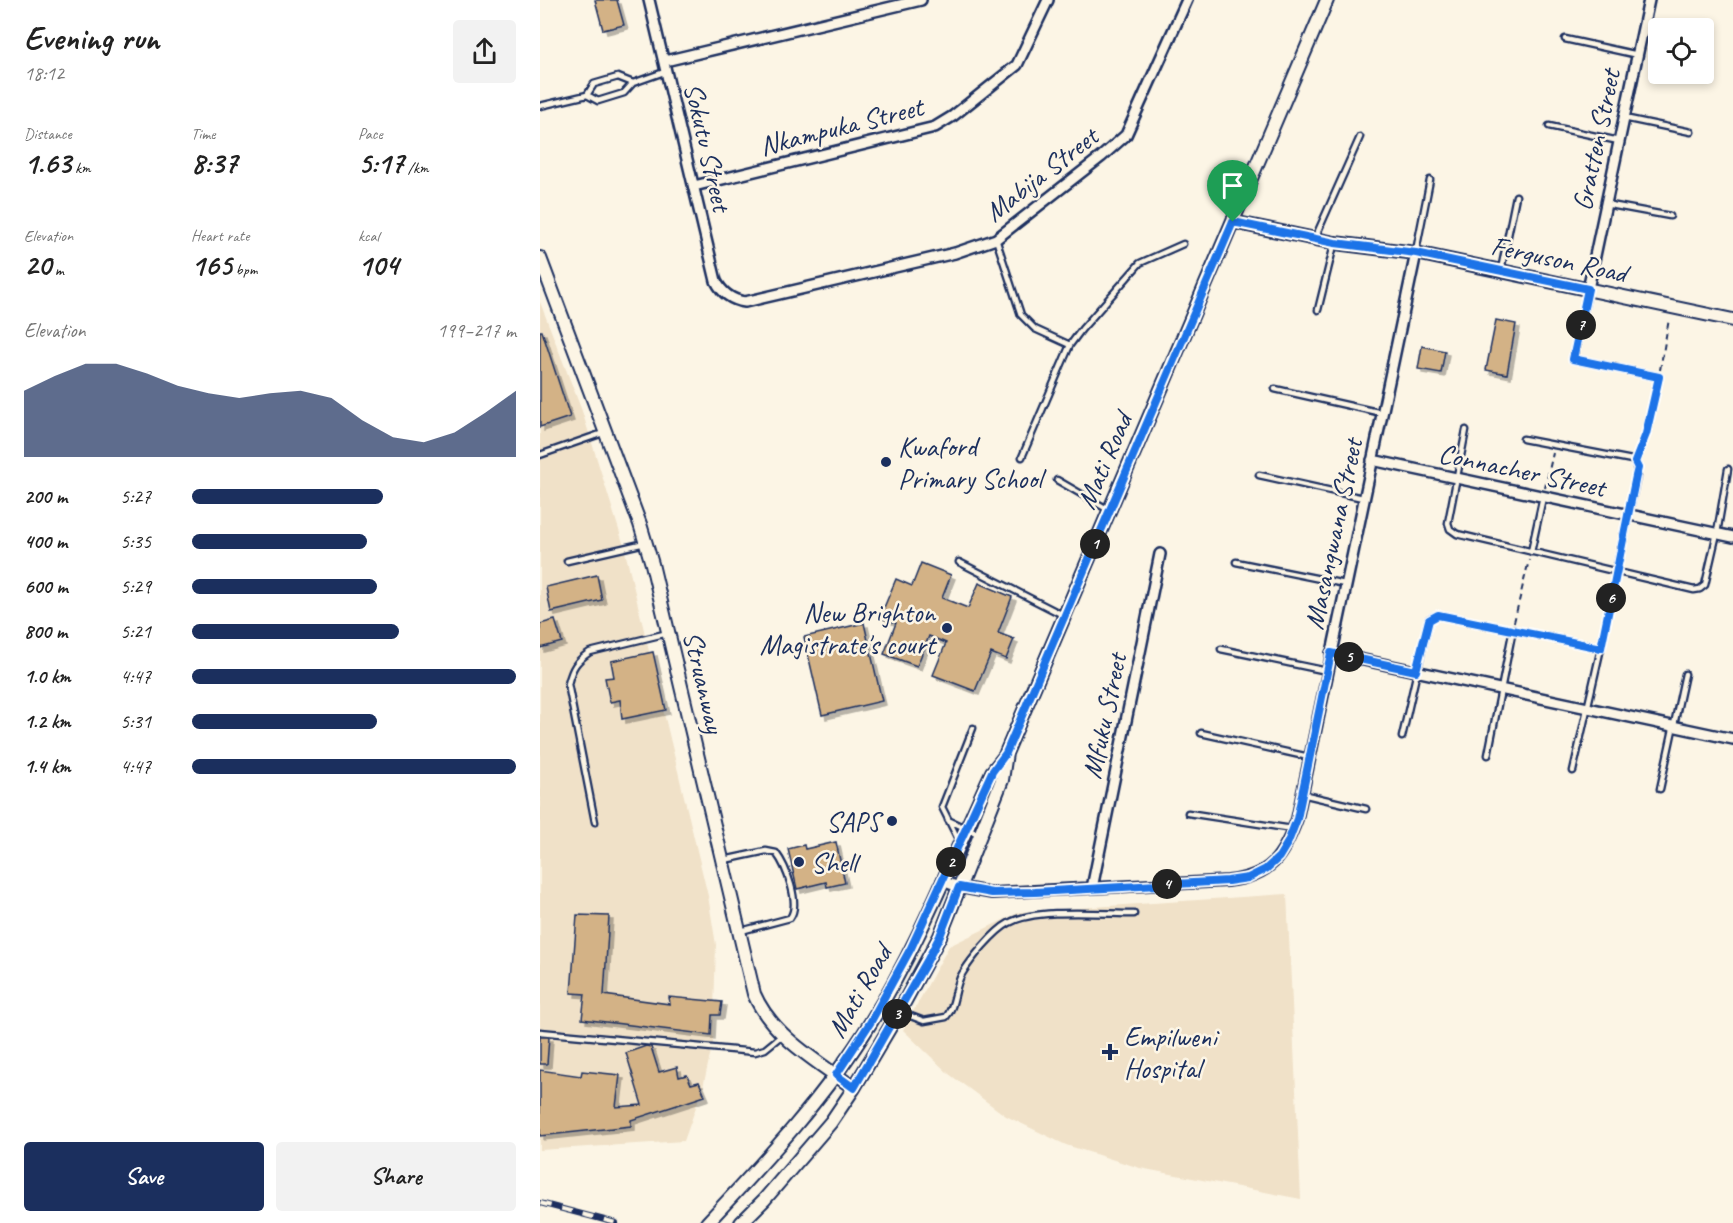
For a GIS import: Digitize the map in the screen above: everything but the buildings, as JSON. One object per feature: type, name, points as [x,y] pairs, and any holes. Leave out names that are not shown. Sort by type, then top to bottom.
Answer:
[{"type":"street","name":"Sokutu Street","points":[[650,0],[716,281],[722,291],[732,299]]},
{"type":"street","points":[[666,66],[921,0]]},
{"type":"street","name":"Nkampuka Street","points":[[694,186],[935,127],[953,116],[1017,65],[1048,0]]},
{"type":"street","name":"Mabija Street","points":[[732,299],[745,302],[754,301],[955,253],[996,239],[1126,135],[1187,0]]},
{"type":"street","name":"Mati Road","points":[[707,1223],[780,1143],[836,1075],[885,999],[992,772],[1006,753],[1327,0]]},
{"type":"street","name":"Gratten Street","points":[[1588,289],[1650,0]]},
{"type":"street","name":"Ferguson Road","points":[[1233,222],[1335,243],[1416,253],[1671,309],[1733,320]]},
{"type":"street","name":"Masangwana Street","points":[[1092,888],[1243,879],[1260,873],[1279,857],[1293,830],[1416,253]]},
{"type":"street","name":"Struanway","points":[[540,258],[645,543],[738,932],[757,1001],[768,1019],[783,1034],[854,1088]]},
{"type":"street","name":"Connacher Street","points":[[1372,460],[1733,537]]},
{"type":"street","name":"Mfuku Street","points":[[1092,888],[1160,554]]},
{"type":"street","points":[[1331,653],[1733,739]]},
{"type":"street","name":"Mati Road","points":[[741,1223],[831,1122],[899,1012],[940,936],[1002,780],[1006,753]]},
{"type":"street","points":[[942,881],[959,887],[992,893],[1092,888]]},
{"type":"lane","points":[[1643,31],[1648,32]]},
{"type":"lane","points":[[1565,39],[1638,56]]},
{"type":"lane","points":[[587,94],[598,100],[624,93],[633,83],[666,66]]},
{"type":"lane","points":[[540,106],[587,94],[594,84],[618,77],[633,83]]},
{"type":"lane","points":[[1624,118],[1691,132]]},
{"type":"lane","points":[[1549,126],[1619,141]]},
{"type":"lane","points":[[1315,238],[1360,137]]},
{"type":"lane","points":[[1416,253],[1430,180]]},
{"type":"lane","points":[[1501,270],[1516,196]]},
{"type":"lane","points":[[1605,204],[1670,216]]},
{"type":"lane","points":[[996,239],[1021,315],[1035,329],[1070,345]]},
{"type":"lane","points":[[1318,310],[1335,243]]},
{"type":"lane","points":[[1022,457],[1070,345],[1082,328],[1140,263],[1184,244]]},
{"type":"lane","points":[[1588,289],[1573,359],[1659,377]]},
{"type":"lane","points":[[1275,389],[1382,413]]},
{"type":"lane","points":[[1466,430],[1448,523],[1450,529],[1457,534],[1694,590],[1705,585],[1728,469]]},
{"type":"lane","points":[[540,455],[606,432]]},
{"type":"lane","points":[[1523,439],[1635,462],[1638,468],[1616,571]]},
{"type":"lane","points":[[1259,475],[1363,498]]},
{"type":"lane","points":[[1057,480],[1109,511]]},
{"type":"lane","points":[[1531,552],[1543,497]]},
{"type":"lane","points":[[567,561],[645,543]]},
{"type":"lane","points":[[959,562],[1065,616]]},
{"type":"lane","points":[[1236,562],[1345,584]]},
{"type":"lane","points":[[1402,737],[1427,625],[1432,616],[1444,616],[1513,629],[1601,648],[1573,771]]},
{"type":"lane","points":[[1488,755],[1513,629]]},
{"type":"lane","points":[[596,822],[568,684],[572,667],[590,652],[668,633]]},
{"type":"lane","points":[[1221,649],[1327,670]]},
{"type":"lane","points":[[1660,789],[1685,674]]},
{"type":"lane","points":[[959,843],[942,809],[942,803],[973,728]]},
{"type":"lane","points":[[1201,733],[1309,757]]},
{"type":"lane","points":[[1302,794],[1366,809]]},
{"type":"lane","points":[[1188,813],[1293,830]]},
{"type":"lane","points":[[948,820],[979,835]]},
{"type":"lane","points":[[722,861],[766,851],[776,853],[781,860],[795,900],[795,908],[790,918],[738,932]]},
{"type":"lane","points":[[899,1012],[924,1021],[946,1017],[951,1012],[962,974],[999,929],[1009,923],[1043,915],[1134,914]]},
{"type":"lane","points":[[540,1032],[755,1052],[765,1050],[783,1034]]},
{"type":"path","points":[[1635,462],[1646,434],[1671,309]]},
{"type":"path","points":[[1543,497],[1554,445]]},
{"type":"path","points":[[1513,629],[1531,552]]},
{"type":"path","points":[[1601,648],[1616,571]]},
{"type":"shaded area","points":[[540,302],[582,411],[623,543],[708,896],[716,945],[713,1042],[703,1087],[684,1141],[540,1150]]},
{"type":"shaded area","name":"Empilweni Hospital","points":[[1287,894],[1301,1199],[1140,1168],[1066,1145],[1006,1116],[949,1074],[903,1030],[949,946],[1020,912]]},
{"type":"railway","points":[[540,1203],[616,1223]]},
{"type":"place","name":"Kwaford Primary School","points":[[886,462]]},
{"type":"place","name":"New Brighton Magistrate's court","points":[[947,628]]},
{"type":"place","name":"SAPS","points":[[892,821]]},
{"type":"place","name":"Shell","points":[[799,862]]},
{"type":"place","name":"Empilweni Hospital","points":[[1110,1052]]},
{"type":"route","points":[[1233,222],[1335,243],[1416,253],[1588,289],[1573,359],[1659,377],[1646,434],[1635,462],[1638,468],[1601,648],[1438,615],[1432,616],[1429,620],[1416,671],[1331,653],[1297,819],[1288,842],[1271,866],[1248,878],[1228,881],[992,893],[959,887],[940,936],[927,961],[854,1088],[836,1075],[885,999],[992,772],[1006,753],[1233,222]]}]
